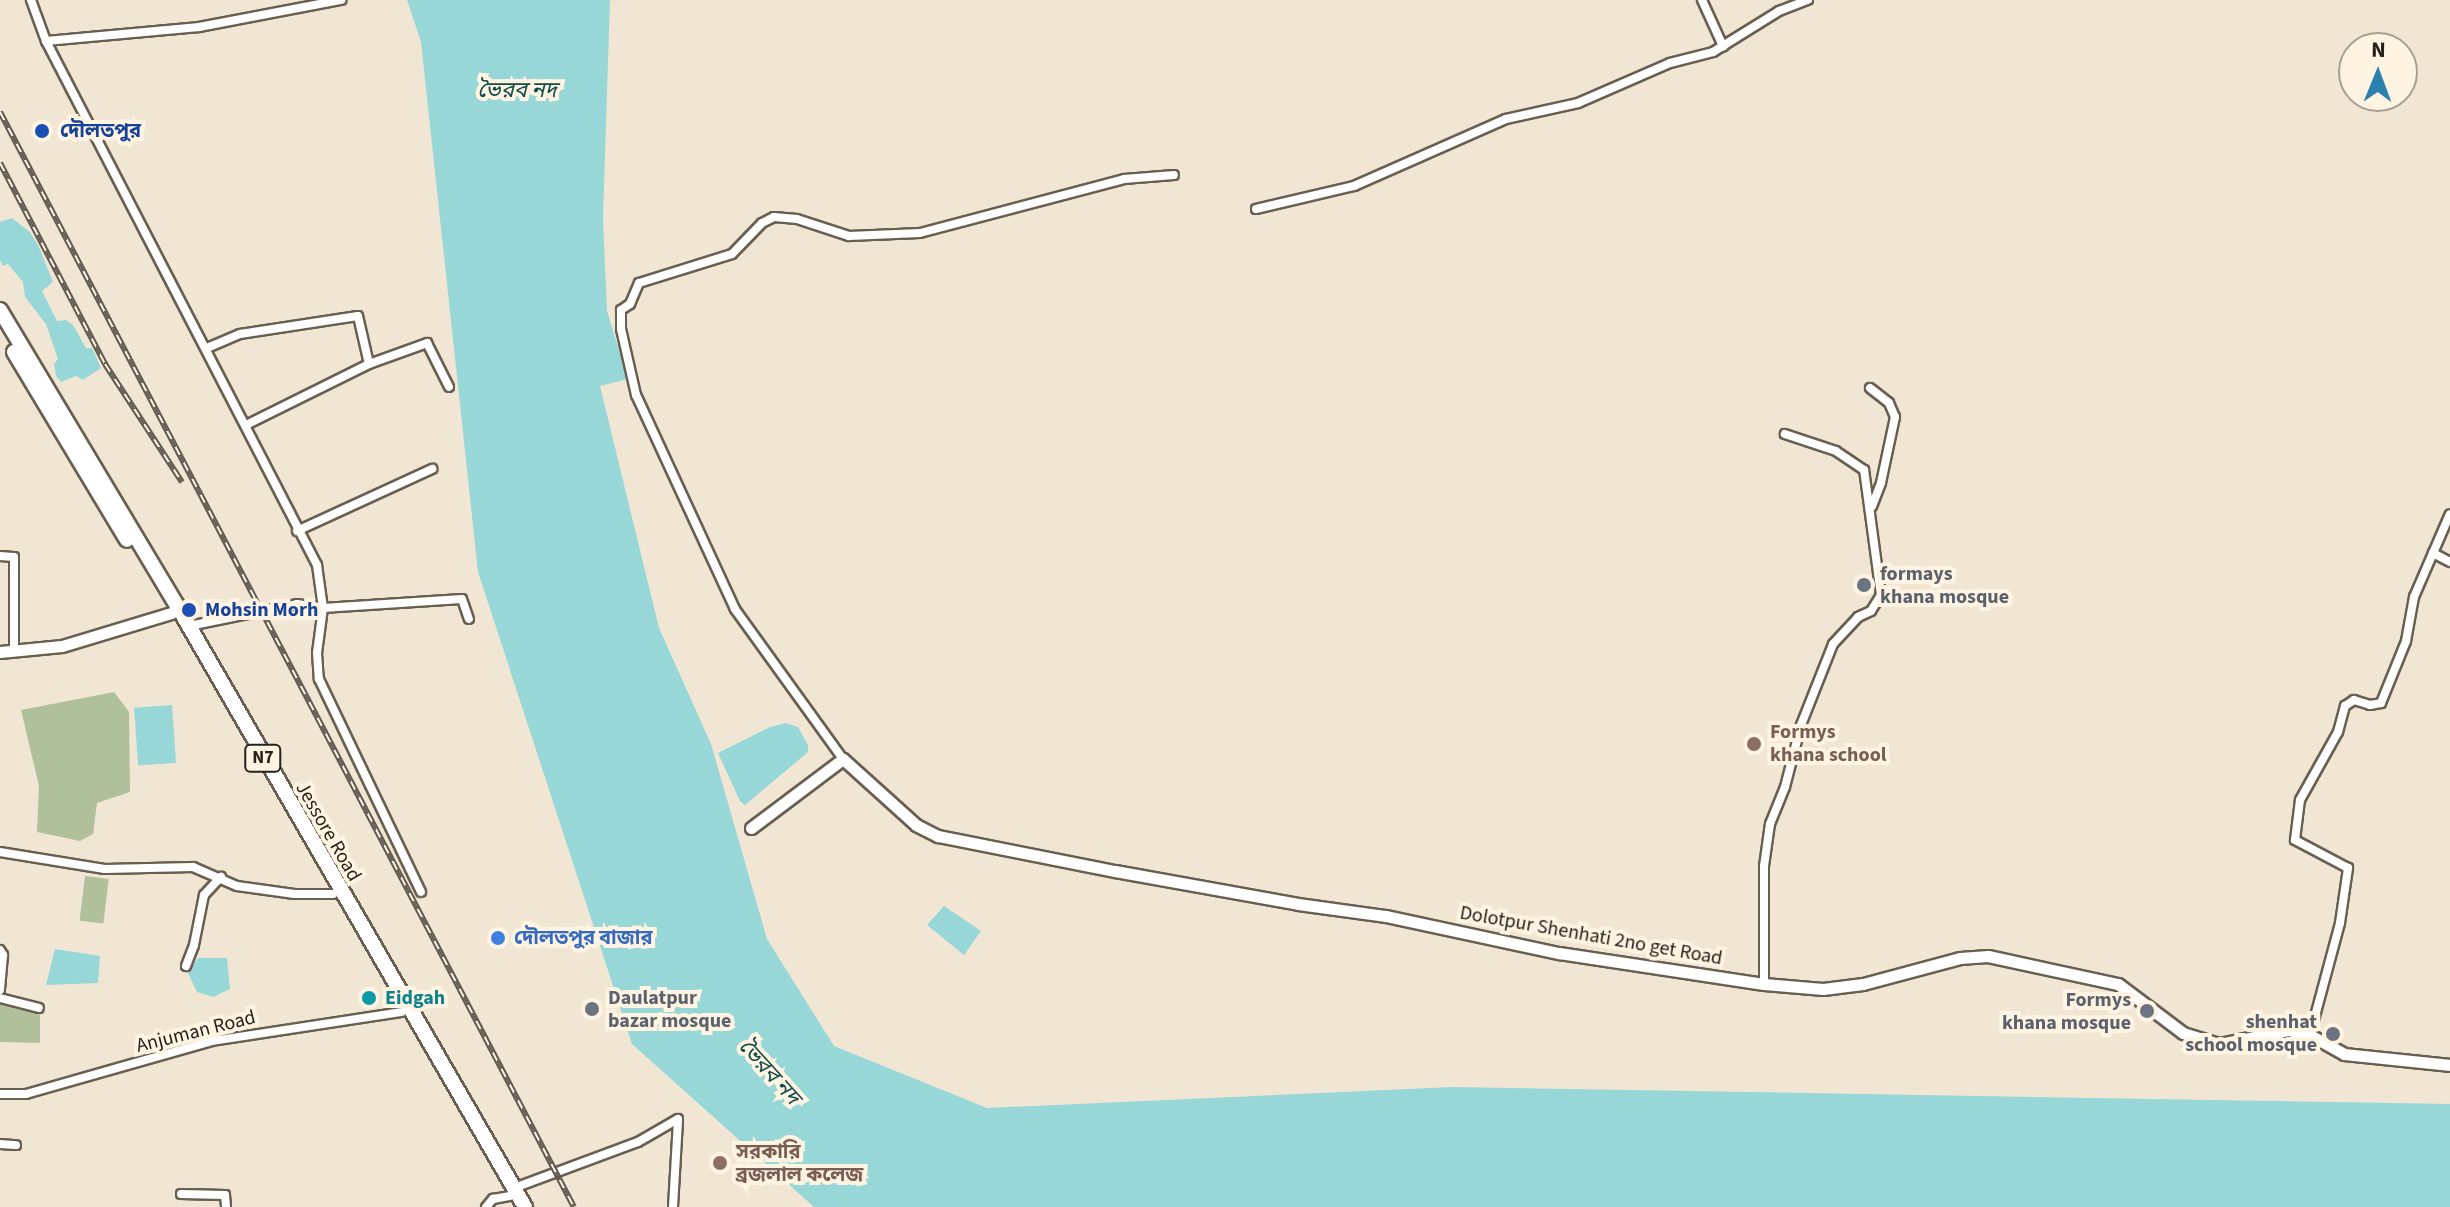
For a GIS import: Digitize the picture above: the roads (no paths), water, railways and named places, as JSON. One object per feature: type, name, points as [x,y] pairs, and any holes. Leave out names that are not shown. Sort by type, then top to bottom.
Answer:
[{"type":"highway","name":"Jessore Road","points":[[0,310],[189,626],[514,1197]]},
{"type":"highway","name":"Jessore Road","points":[[0,328],[171,613],[402,1012],[514,1197],[525,1207]]},
{"type":"street","points":[[31,0],[46,41],[317,565],[323,608],[317,653],[319,679],[421,892]]},
{"type":"street","points":[[46,41],[199,27],[341,0]]},
{"type":"street","points":[[1702,0],[1723,46]]},
{"type":"street","points":[[1256,209],[1354,186],[1506,119],[1578,103],[1670,63],[1723,46],[1779,11],[1808,0]]},
{"type":"street","points":[[751,828],[843,759],[735,609],[636,395],[621,329],[621,310],[630,304],[639,283],[732,254],[762,223],[774,217],[797,219],[849,236],[880,238],[966,224],[1124,179],[1174,175]]},
{"type":"street","points":[[207,348],[240,334],[358,316],[369,364]]},
{"type":"street","points":[[246,425],[369,364],[427,343],[449,387]]},
{"type":"street","points":[[1870,388],[1889,403],[1895,417],[1884,472],[1872,507]]},
{"type":"street","points":[[1764,984],[1764,866],[1770,824],[1785,787],[1801,725],[1833,644],[1858,617],[1871,611],[1881,595],[1872,507],[1864,470],[1836,451],[1785,434]]},
{"type":"street","points":[[297,531],[432,469]]},
{"type":"street","points":[[2310,1035],[2340,923],[2348,868],[2295,840],[2300,800],[2338,732],[2345,706],[2354,700],[2370,705],[2381,703],[2406,641],[2414,597],[2450,514]]},
{"type":"street","points":[[2433,553],[2450,562]]},
{"type":"street","points":[[0,556],[14,557],[14,651]]},
{"type":"street","points":[[189,626],[297,604],[323,608],[462,599],[469,619]]},
{"type":"street","points":[[0,652],[62,646],[171,613]]},
{"type":"street","name":"Dolotpur Shenhati 2no get Road","points":[[843,759],[916,825],[938,836],[1298,904],[1386,916],[1559,953],[1764,984],[1823,989],[1863,984],[1960,958],[1988,956],[2118,984],[2183,1033],[2220,1044],[2288,1030],[2310,1035],[2344,1054],[2450,1065]]},
{"type":"street","points":[[0,852],[105,869],[193,867],[252,889],[333,894]]},
{"type":"street","points":[[186,966],[194,945],[204,895],[221,877]]},
{"type":"street","points":[[0,950],[0,990]]},
{"type":"street","points":[[0,998],[39,1008]]},
{"type":"street","name":"Anjuman Road","points":[[0,1094],[26,1094],[212,1041],[402,1012]]},
{"type":"street","points":[[486,1207],[493,1199],[514,1197],[638,1142],[678,1119],[673,1207]]},
{"type":"street","points":[[0,1144],[16,1145]]},
{"type":"street","points":[[181,1194],[225,1195],[226,1207]]},
{"type":"water","name":"ভৈরব নদ","points":[[407,0],[610,0],[603,218],[607,311],[628,379],[600,386],[659,628],[711,744],[767,939],[834,1046],[987,1108],[1452,1087],[2450,1104],[2450,1207],[814,1207],[632,1044],[478,572],[421,42]]},
{"type":"water","points":[[12,218],[30,232],[39,247],[53,282],[42,291],[57,321],[66,320],[73,325],[86,348],[92,348],[101,368],[83,380],[76,376],[61,382],[56,376],[54,364],[58,359],[46,324],[25,297],[23,282],[8,264],[3,266],[0,260],[0,222]]},
{"type":"water","points":[[172,705],[176,763],[138,766],[134,708]]},
{"type":"water","points":[[786,723],[798,727],[808,745],[808,752],[745,805],[740,801],[718,753],[770,727]]},
{"type":"water","points":[[944,906],[981,931],[964,955],[927,925]]},
{"type":"water","points":[[55,949],[100,956],[98,983],[46,985]]},
{"type":"water","points":[[198,958],[227,958],[230,989],[213,997],[197,992],[188,973]]},
{"type":"railway","points":[[0,112],[574,1207]]},
{"type":"railway","points":[[0,163],[105,364],[182,482]]},
{"type":"place","name":"দৌলতপুর","points":[[42,131]]},
{"type":"place","name":"formays khana mosque","points":[[1864,585]]},
{"type":"place","name":"Mohsin Morh","points":[[189,610]]},
{"type":"place","name":"Formys khana school","points":[[1754,744]]},
{"type":"place","name":"দৌলতপুর বাজার","points":[[498,938]]},
{"type":"place","name":"Eidgah","points":[[369,998]]},
{"type":"place","name":"Daulatpur bazar mosque","points":[[592,1009]]},
{"type":"place","name":"Formys khana mosque","points":[[2147,1011]]},
{"type":"place","name":"shenhat school mosque","points":[[2333,1034]]},
{"type":"place","name":"সরকারি ব্রজলাল কলেজ","points":[[720,1163]]}]
